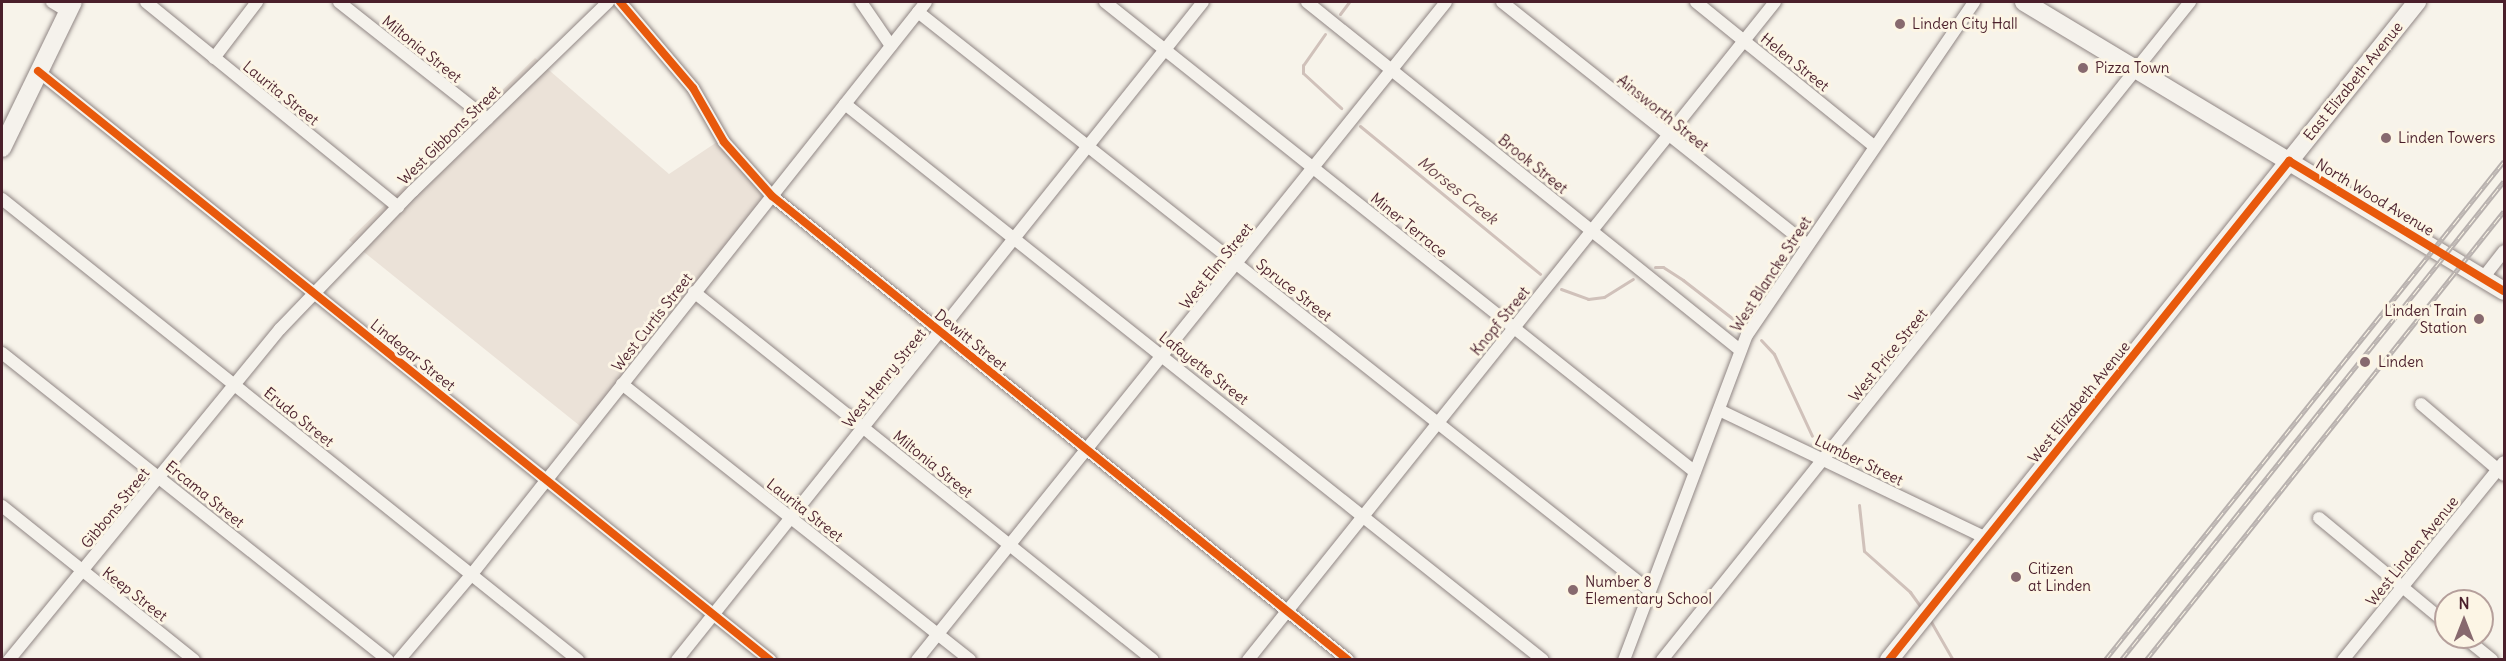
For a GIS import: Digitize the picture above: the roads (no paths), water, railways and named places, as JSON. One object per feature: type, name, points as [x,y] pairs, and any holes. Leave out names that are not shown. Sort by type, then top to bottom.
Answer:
[{"type":"street","name":"Laurita Street","points":[[146,2],[398,207]]},
{"type":"street","points":[[214,58],[257,2]]},
{"type":"street","name":"Miltonia Street","points":[[339,2],[487,119]]},
{"type":"street","name":"West Gibbons Street","points":[[314,293],[398,207],[608,2]]},
{"type":"street","name":"Dewitt Street","points":[[620,2],[693,88],[724,142],[772,196],[1348,660]]},
{"type":"street","points":[[861,2],[891,46]]},
{"type":"street","name":"Miner Terrace","points":[[1105,2],[1695,472]]},
{"type":"street","name":"West Henry Street","points":[[677,660],[1203,2]]},
{"type":"street","name":"Brook Street","points":[[1307,2],[1740,350]]},
{"type":"street","name":"West Elm Street","points":[[917,660],[1446,2]]},
{"type":"street","name":"Ainsworth Street","points":[[1502,2],[1667,137],[1807,245]]},
{"type":"street","name":"Helen Street","points":[[1696,2],[1874,146]]},
{"type":"street","name":"Knopf Street","points":[[1248,660],[1775,2]]},
{"type":"street","name":"West Blancke Street","points":[[1624,660],[1740,350],[1762,310],[1974,2]]},
{"type":"street","name":"North Wood Avenue","points":[[2024,2],[2505,291]]},
{"type":"street","name":"West Price Street","points":[[1662,660],[2190,2]]},
{"type":"street","name":"East Elizabeth Avenue","points":[[2289,161],[2417,2]]},
{"type":"street","points":[[2,148],[38,71],[64,5]]},
{"type":"street","name":"West Curtis Street","points":[[399,660],[472,574],[922,7]]},
{"type":"street","name":"Spruce Street","points":[[922,7],[1088,146],[1650,591]]},
{"type":"street","name":"Lindegar Street","points":[[38,71],[770,660]]},
{"type":"street","name":"Lafayette Street","points":[[845,104],[1365,514],[1543,660]]},
{"type":"street","name":"West Elizabeth Avenue","points":[[1889,660],[1986,538],[2021,508],[2289,161]]},
{"type":"street","name":"Erudo Street","points":[[2,199],[578,660]]},
{"type":"street","points":[[2483,278],[2505,251]]},
{"type":"street","name":"Miltonia Street","points":[[694,292],[1153,660]]},
{"type":"street","name":"Gibbons Street","points":[[9,660],[234,385],[314,293]]},
{"type":"street","name":"Ercama Street","points":[[2,353],[388,660]]},
{"type":"street","name":"Laurita Street","points":[[622,384],[970,660]]},
{"type":"street","points":[[2421,404],[2502,469]]},
{"type":"street","name":"Lumber Street","points":[[1719,410],[1986,538]]},
{"type":"street","name":"West Linden Avenue","points":[[2343,660],[2400,587],[2502,469]]},
{"type":"street","name":"Keep Street","points":[[2,506],[194,660]]},
{"type":"street","points":[[2319,518],[2434,614]]},
{"type":"street","points":[[2479,649],[2493,660]]},
{"type":"waterway","name":"Morses Creek","points":[[1340,14],[1349,2]]},
{"type":"waterway","name":"Morses Creek","points":[[1325,34],[1303,65],[1303,73],[1341,108]]},
{"type":"waterway","name":"Morses Creek","points":[[1360,126],[1540,274]]},
{"type":"waterway","name":"Morses Creek","points":[[1655,267],[1663,267],[1683,280],[1737,322]]},
{"type":"waterway","name":"Morses Creek","points":[[1561,289],[1588,299],[1604,297],[1633,279]]},
{"type":"waterway","name":"Morses Creek","points":[[1761,340],[1774,354],[1812,436]]},
{"type":"waterway","name":"Morses Creek","points":[[1859,505],[1864,551],[1910,592],[1923,610]]},
{"type":"waterway","name":"Morses Creek","points":[[1930,620],[1953,660]]},
{"type":"railway","points":[[2105,660],[2504,161]]},
{"type":"railway","points":[[2121,660],[2504,181]]},
{"type":"railway","points":[[2146,660],[2504,211]]},
{"type":"place","name":"Linden City Hall","points":[[1900,24]]},
{"type":"place","name":"Pizza Town","points":[[2083,68]]},
{"type":"place","name":"Linden Towers","points":[[2386,138]]},
{"type":"place","name":"Linden Train Station","points":[[2479,319]]},
{"type":"place","name":"Linden","points":[[2365,362]]},
{"type":"place","name":"Citizen at Linden","points":[[2016,577]]},
{"type":"place","name":"Number 8 Elementary School","points":[[1573,590]]}]
